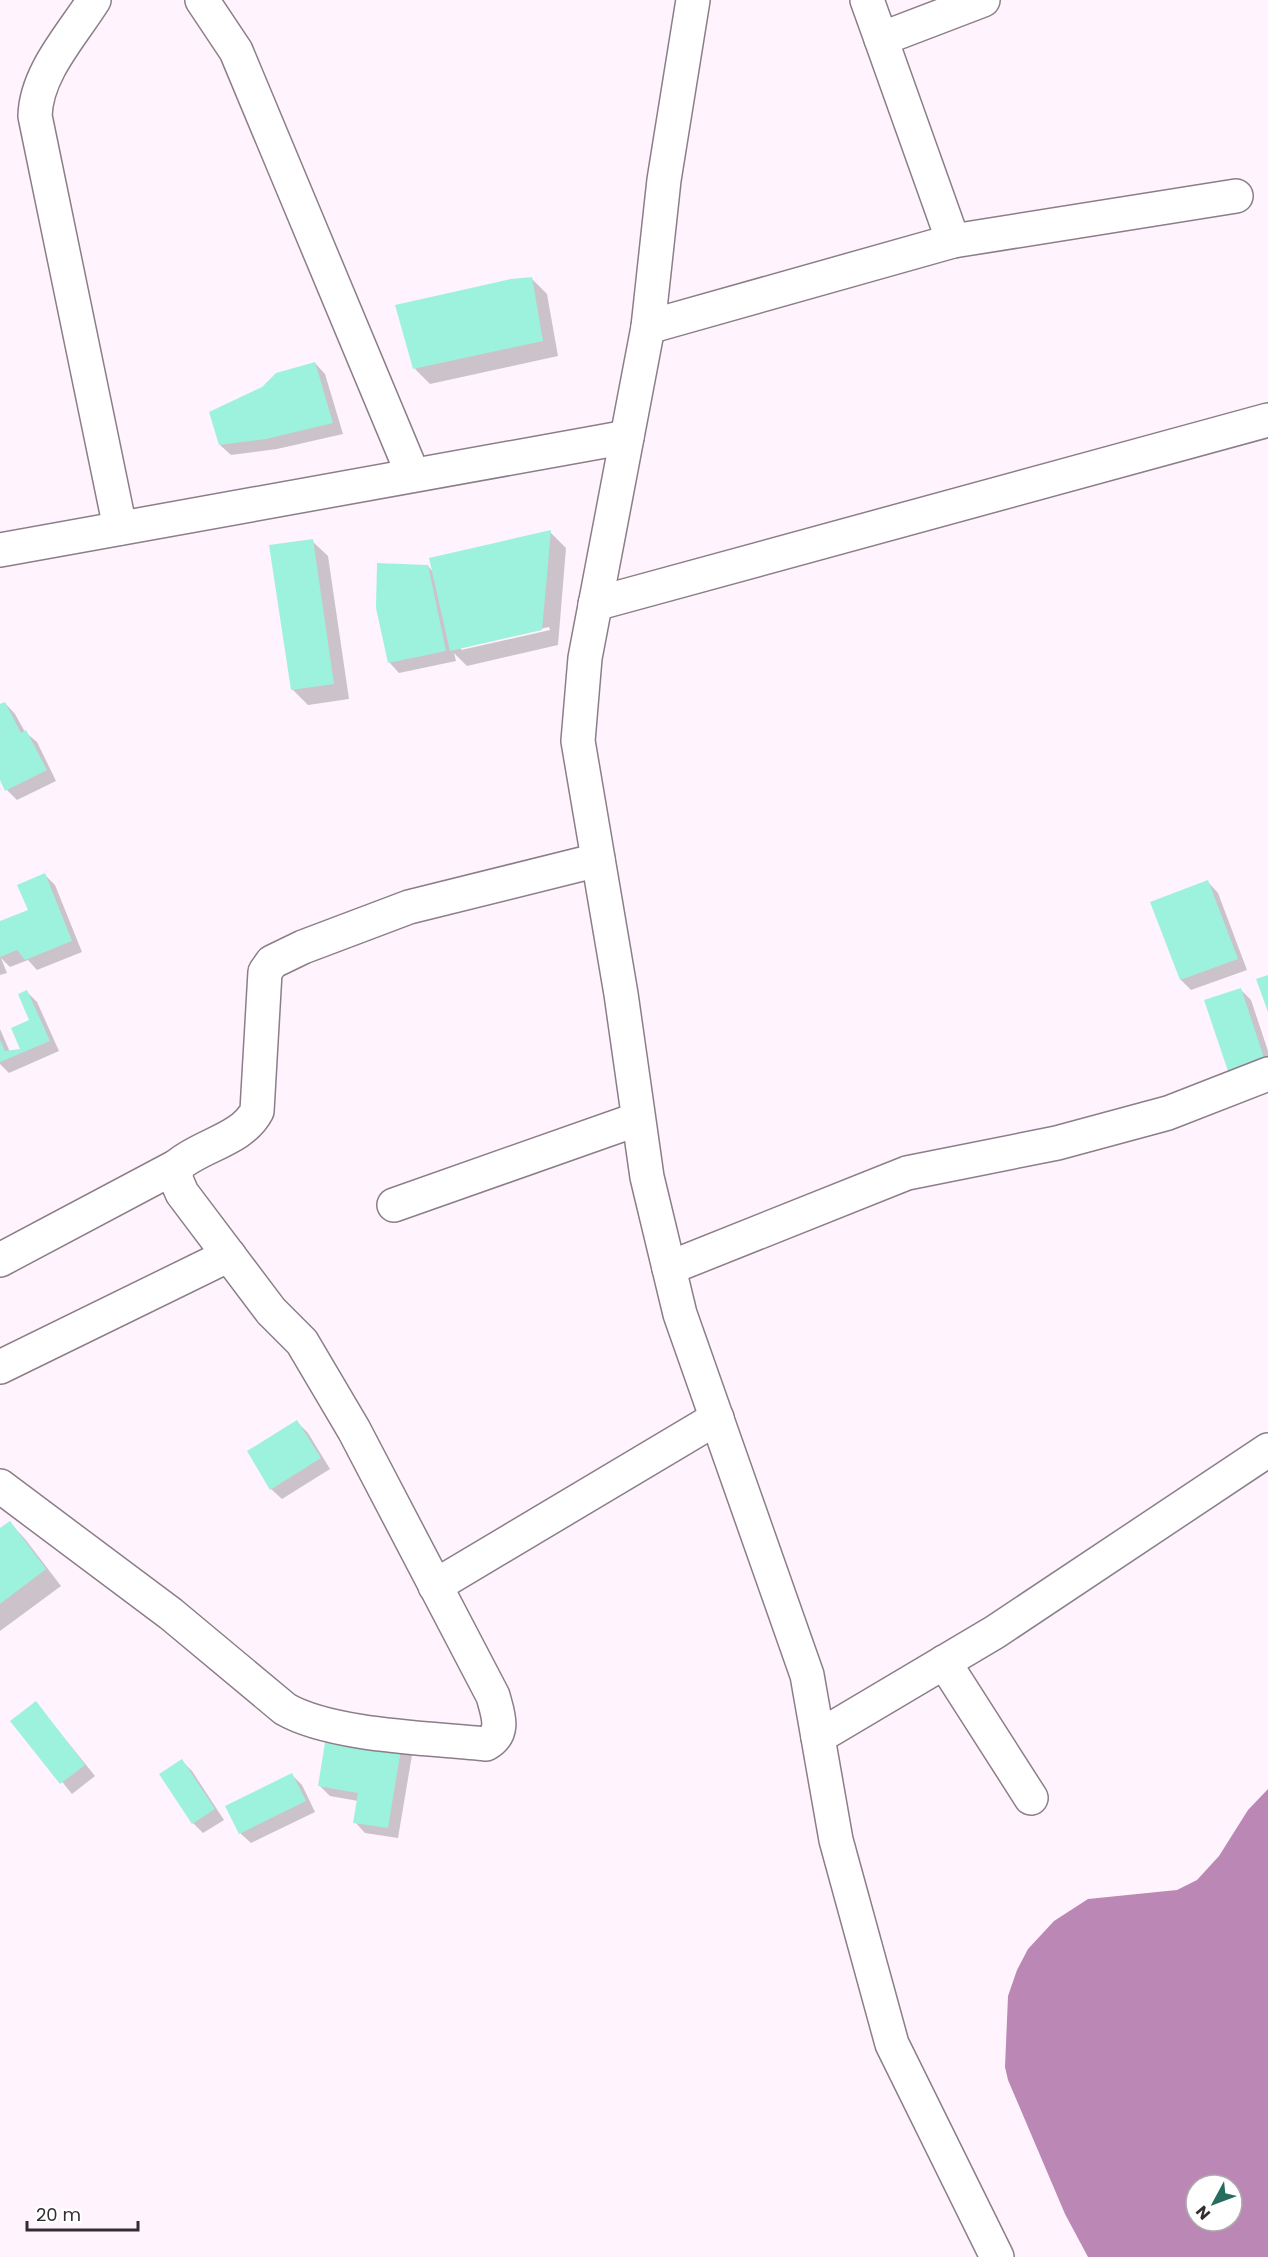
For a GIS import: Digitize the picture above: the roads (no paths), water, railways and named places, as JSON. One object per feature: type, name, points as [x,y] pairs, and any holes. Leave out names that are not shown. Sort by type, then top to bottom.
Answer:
[{"type":"street","points":[[94,0],[42,81],[35,98],[35,116],[120,528]]},
{"type":"street","points":[[202,0],[236,51],[413,475]]},
{"type":"street","points":[[693,0],[664,180],[648,327],[585,658],[578,741],[647,1177],[680,1314],[807,1675],[836,1840],[892,2044],[997,2257]]},
{"type":"street","points":[[867,0],[953,241]]},
{"type":"street","points":[[881,39],[983,0]]},
{"type":"street","points":[[648,327],[953,241],[1236,196]]},
{"type":"street","points":[[595,604],[1268,420]]},
{"type":"street","points":[[0,550],[627,437]]},
{"type":"street","points":[[0,1260],[177,1167],[188,1156],[250,1125],[257,1111],[265,972],[272,962],[303,946],[409,907],[598,860]]},
{"type":"street","points":[[669,1268],[907,1173],[1057,1143],[1168,1113],[1268,1074]]},
{"type":"street","points":[[394,1205],[638,1119]]},
{"type":"street","points":[[0,1486],[171,1614],[285,1709],[304,1720],[343,1728],[486,1744],[495,1739],[499,1733],[499,1721],[493,1696],[354,1430],[302,1342],[271,1311],[182,1192],[176,1179],[177,1167]]},
{"type":"street","points":[[0,1367],[229,1256]]},
{"type":"street","points":[[435,1587],[717,1418]]},
{"type":"street","points":[[818,1737],[995,1632],[1268,1450]]},
{"type":"street","points":[[944,1662],[1031,1798]]}]
